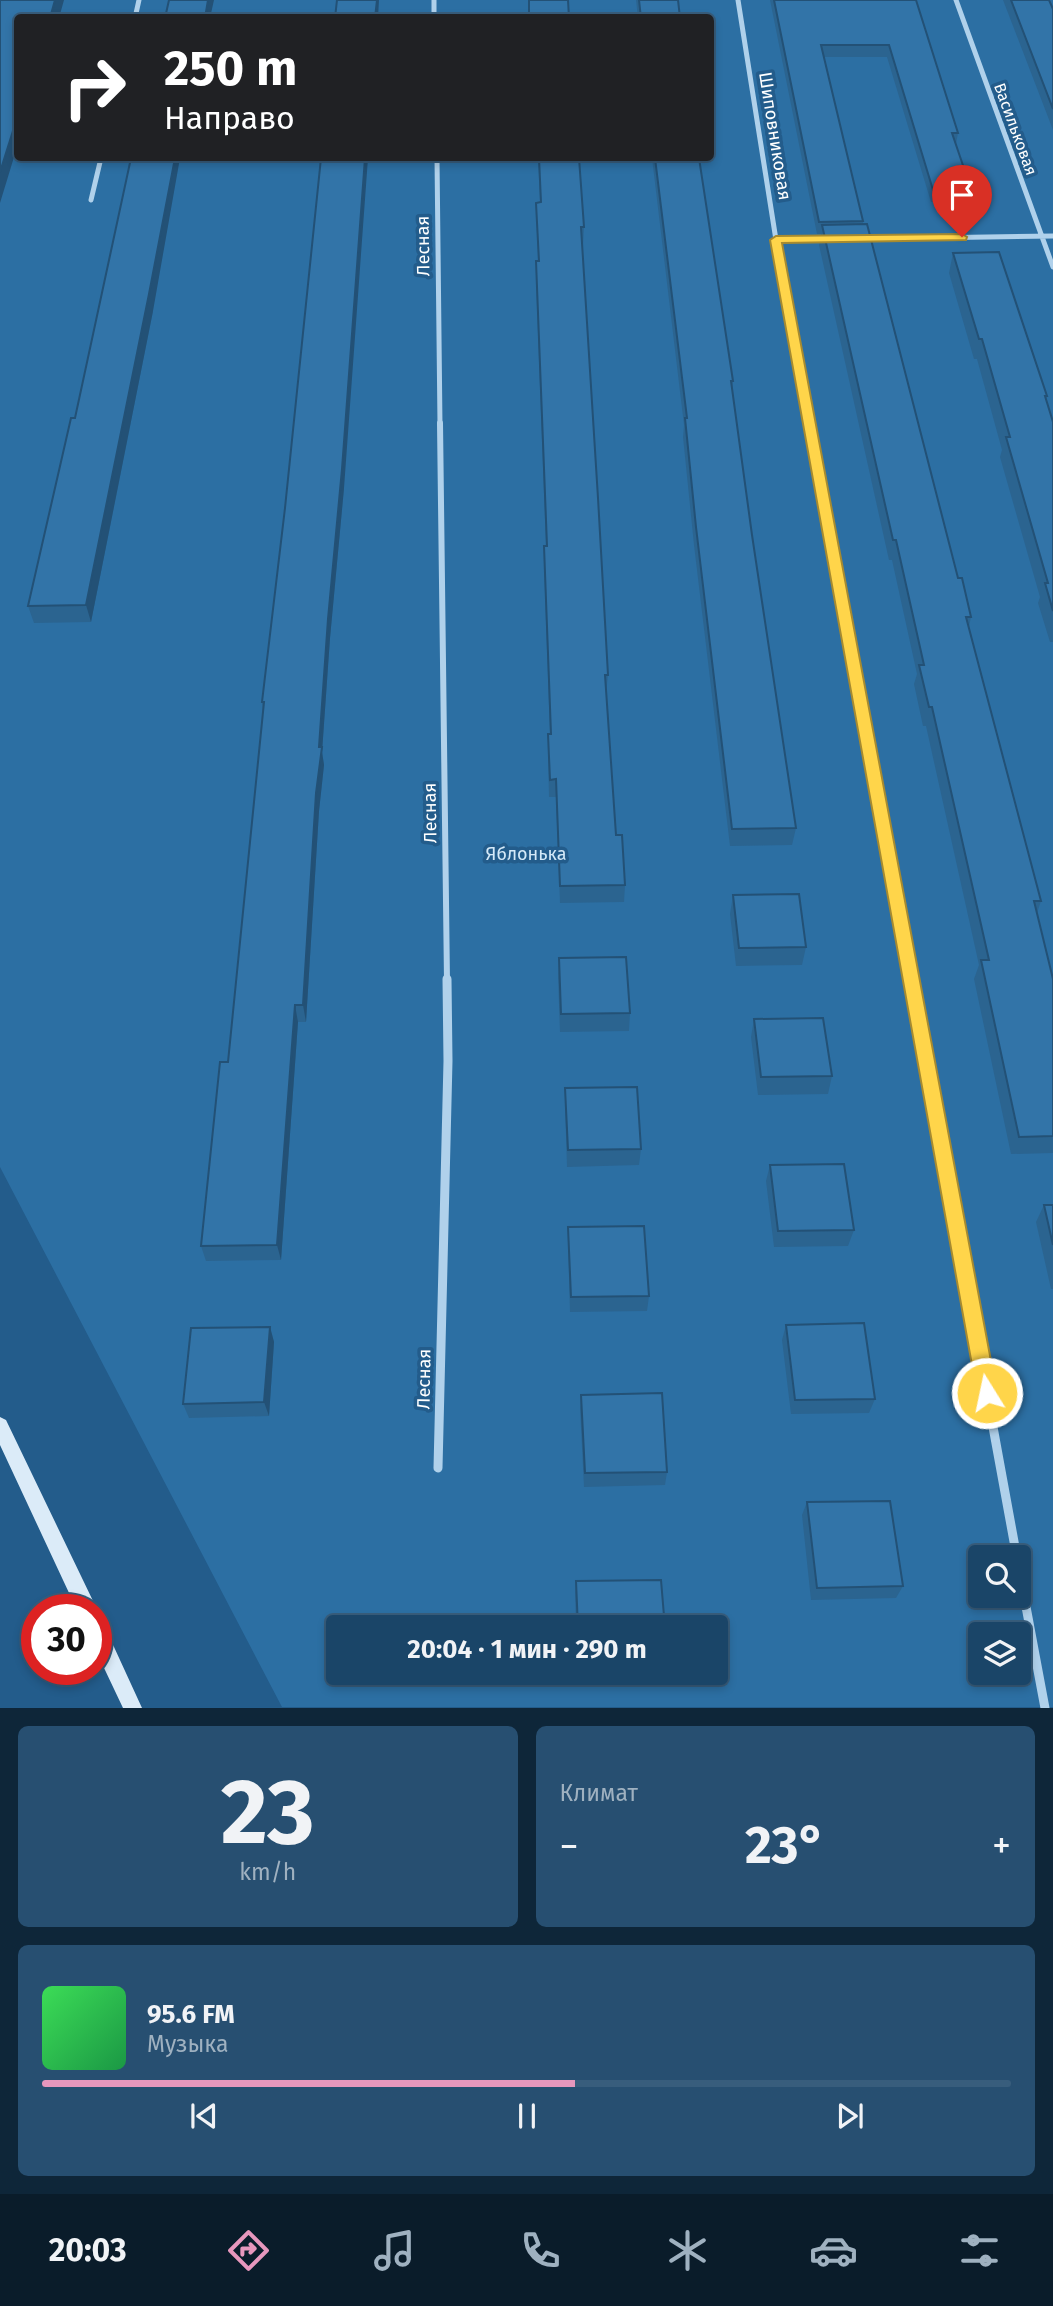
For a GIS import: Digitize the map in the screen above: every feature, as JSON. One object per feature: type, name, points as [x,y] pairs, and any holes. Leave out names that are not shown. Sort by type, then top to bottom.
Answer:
[{"type":"main road","points":[[0,1426],[79,1594]]},
{"type":"main road","points":[[112,1663],[133,1707]]},
{"type":"street","name":"Шиповниковая","points":[[738,0],[776,240],[1015,1545]]},
{"type":"street","name":"Васильковая","points":[[956,0],[1053,267]]},
{"type":"street","points":[[91,200],[100,161]]},
{"type":"street","name":"Лесная","points":[[437,161],[448,1060],[438,1468]]},
{"type":"street","points":[[860,239],[1053,236]]},
{"type":"street","points":[[776,240],[832,239]]},
{"type":"street","points":[[1026,1608],[1045,1707]]},
{"type":"green space","name":"Яблонька","points":[[0,0],[1053,0],[1053,1707],[282,1707],[0,1167]]},
{"type":"building","points":[[0,0],[55,0],[51,14],[14,14],[14,128],[0,172]]},
{"type":"building","points":[[169,0],[208,0],[206,14],[166,14]]},
{"type":"building","points":[[337,0],[377,0],[375,14],[335,14]]},
{"type":"building","points":[[529,0],[568,0],[569,14],[529,14]]},
{"type":"building","points":[[639,0],[678,0],[680,14],[641,14]]},
{"type":"building","points":[[774,0],[916,0],[958,133],[952,133],[971,189],[933,190],[889,45],[821,45],[863,221],[819,222]]},
{"type":"building","points":[[1011,0],[1049,0],[1053,9],[1053,109]]},
{"type":"building","points":[[130,161],[174,161],[86,605],[28,606],[71,418],[75,418]]},
{"type":"building","points":[[321,161],[365,161],[328,619],[319,747],[322,747],[316,793],[303,1005],[295,1005],[277,1245],[201,1246],[220,1062],[228,1062],[262,702]]},
{"type":"building","points":[[539,161],[579,161],[608,675],[605,675],[616,835],[622,835],[625,885],[560,886],[556,779],[550,780],[548,734],[551,734],[544,546],[547,546],[536,261],[539,261],[536,203],[541,202]]},
{"type":"building","points":[[655,161],[699,161],[796,828],[732,829],[696,527],[687,418]]},
{"type":"building","points":[[867,224],[958,578],[962,578],[971,617],[966,617],[1041,901],[1034,901],[1053,979],[1053,1136],[1019,1137],[981,960],[989,960],[932,707],[929,707],[919,665],[924,665],[822,225]]},
{"type":"building","points":[[999,252],[1047,396],[1053,422],[1053,611],[1045,583],[1048,583],[1006,437],[1010,437],[982,339],[979,339],[953,253]]},
{"type":"building","points":[[799,894],[806,947],[739,948],[733,895]]},
{"type":"building","points":[[626,957],[630,1013],[561,1014],[559,958]]},
{"type":"building","points":[[823,1018],[832,1076],[761,1077],[754,1019]]},
{"type":"building","points":[[637,1087],[641,1149],[568,1150],[565,1088]]},
{"type":"building","points":[[844,1164],[854,1230],[778,1231],[770,1165]]},
{"type":"building","points":[[1044,1205],[1053,1205],[1053,1245]]},
{"type":"building","points":[[644,1226],[649,1296],[571,1297],[568,1227]]},
{"type":"building","points":[[864,1323],[875,1399],[795,1400],[786,1325]]},
{"type":"building","points":[[270,1327],[264,1402],[183,1404],[191,1328]]},
{"type":"building","points":[[662,1393],[667,1472],[585,1473],[581,1395]]},
{"type":"building","points":[[890,1501],[903,1586],[817,1588],[807,1502]]},
{"type":"building","points":[[661,1580],[664,1615],[577,1615],[576,1581]]},
{"type":"route","points":[[962,237],[776,240],[987,1393]]}]
